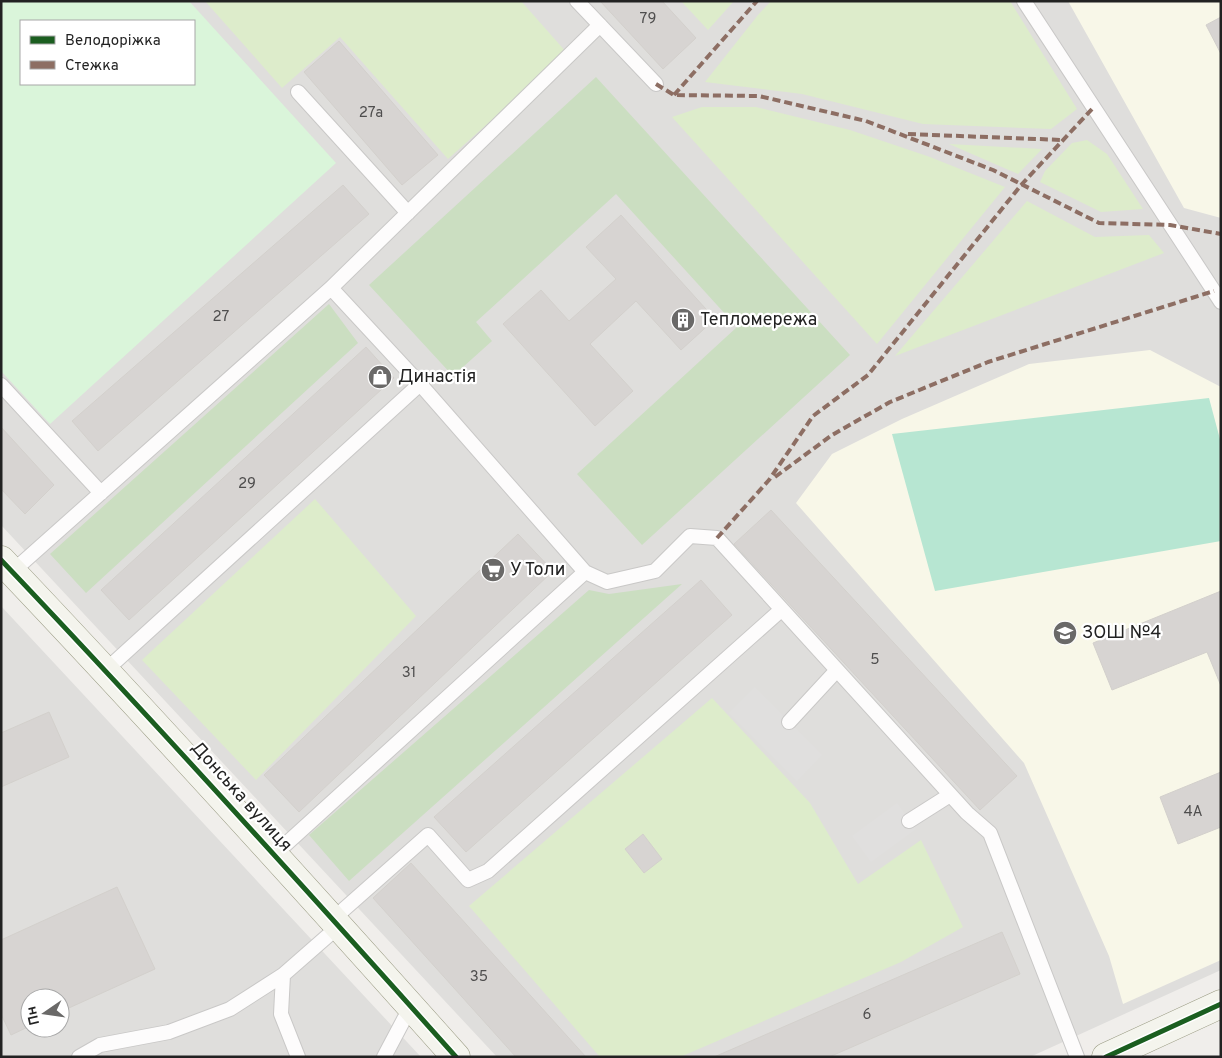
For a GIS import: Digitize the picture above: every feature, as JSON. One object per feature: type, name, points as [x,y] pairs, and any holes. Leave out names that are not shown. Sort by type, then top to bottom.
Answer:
[{"type":"street","name":"Донська вулиця","points":[[7,566],[106,670],[275,854],[456,1057]]},
{"type":"street","points":[[1106,1057],[1221,1004]]},
{"type":"lane","points":[[577,1],[656,84]]},
{"type":"lane","points":[[1024,1],[1221,302]]},
{"type":"lane","points":[[7,566],[101,493],[331,288],[600,25]]},
{"type":"lane","points":[[298,92],[408,213]]},
{"type":"lane","points":[[331,288],[420,384],[585,572],[607,582],[655,571],[690,536],[716,538],[967,814],[990,833],[1077,1057]]},
{"type":"lane","points":[[106,670],[420,384]]},
{"type":"lane","points":[[1,385],[101,493]]},
{"type":"lane","points":[[275,854],[585,572]]},
{"type":"lane","points":[[79,1057],[100,1045],[169,1032],[230,1009],[283,975],[428,835],[468,880],[488,871],[782,610]]},
{"type":"lane","points":[[789,722],[837,670]]},
{"type":"lane","points":[[909,821],[950,795]]},
{"type":"lane","points":[[283,975],[281,1014],[298,1057]]},
{"type":"lane","points":[[384,1057],[411,1006]]},
{"type":"shaded area","points":[[1,1],[1221,1],[1221,970],[1030,1057],[497,1057],[1,525]]},
{"type":"shaded area","points":[[1068,1],[1221,1],[1221,218],[1184,208]]},
{"type":"shaded area","name":"ЗОШ №4","points":[[1150,350],[1221,387],[1221,960],[1123,1004],[1109,956],[1024,763],[796,503],[832,454],[902,419],[1029,364]]},
{"type":"shaded area","points":[[1,606],[421,1057],[1,1057]]},
{"type":"shaded area","points":[[755,687],[822,755],[797,781],[729,713]]},
{"type":"shaded area","points":[[897,803],[916,829],[871,862],[852,836]]},
{"type":"green space","points":[[1,1],[189,1],[336,163],[50,424],[1,371]]},
{"type":"green space","points":[[205,1],[521,1],[567,53],[448,159],[340,37],[282,88]]},
{"type":"green space","points":[[681,1],[734,1],[708,30]]},
{"type":"green space","points":[[771,1],[1010,1],[1077,109],[1051,129],[923,124],[802,94],[705,82]]},
{"type":"green space","points":[[596,77],[850,355],[642,545],[577,474],[737,327],[616,194],[476,322],[492,341],[453,376],[369,285]]},
{"type":"green space","points":[[702,107],[756,107],[850,130],[930,157],[1005,187],[877,344],[672,117]]},
{"type":"green space","points":[[1087,140],[1107,154],[1143,209],[1101,212],[1040,182],[1045,171],[1072,143]]},
{"type":"green space","points":[[949,144],[1042,149],[1018,174]]},
{"type":"green space","points":[[1027,201],[1095,237],[1149,235],[1164,253],[895,356]]},
{"type":"green space","points":[[329,304],[358,343],[86,593],[50,554]]},
{"type":"green space","points":[[1209,398],[1221,443],[1221,541],[935,591],[892,434]]},
{"type":"green space","points":[[315,499],[416,616],[256,780],[142,660]]},
{"type":"green space","points":[[682,584],[349,881],[309,835],[589,590],[609,594]]},
{"type":"green space","points":[[712,698],[810,803],[858,884],[921,840],[963,927],[901,962],[680,1057],[600,1057],[469,906]]},
{"type":"building","points":[[600,1],[662,1],[696,38],[663,69]]},
{"type":"building","points":[[1221,17],[1221,54],[1206,25]]},
{"type":"building","points":[[339,41],[438,155],[402,185],[304,72]]},
{"type":"building","points":[[343,185],[369,214],[98,451],[72,421]]},
{"type":"building","name":"Тепломережа","points":[[621,215],[715,319],[681,350],[636,301],[590,344],[633,391],[595,426],[503,324],[541,290],[569,321],[616,279],[586,247]]},
{"type":"building","points":[[366,347],[394,378],[129,620],[101,590]]},
{"type":"building","points":[[1,427],[54,485],[25,514],[1,489]]},
{"type":"building","points":[[771,510],[1017,776],[980,810],[734,544]]},
{"type":"building","points":[[518,534],[553,571],[299,812],[264,775]]},
{"type":"building","points":[[701,580],[732,615],[466,852],[434,817]]},
{"type":"building","points":[[1221,591],[1221,686],[1207,652],[1112,690],[1093,643]]},
{"type":"building","points":[[49,712],[69,757],[1,787],[1,733]]},
{"type":"building","points":[[1221,772],[1221,827],[1178,844],[1160,797]]},
{"type":"building","points":[[643,834],[662,859],[644,873],[625,849]]},
{"type":"building","points":[[411,863],[586,1057],[516,1057],[373,898]]},
{"type":"building","points":[[117,887],[155,969],[70,1007],[70,988],[20,988],[20,1031],[11,1035],[1,1014],[1,940]]},
{"type":"building","points":[[1002,932],[1020,974],[829,1057],[714,1057]]},
{"type":"marked path","points":[[674,95],[757,1]]},
{"type":"marked path","points":[[656,84],[674,95],[759,96],[866,121],[993,170],[1099,223],[1170,225],[1221,234]]},
{"type":"marked path","points":[[717,538],[769,480],[813,416],[868,375],[1022,184],[1093,108]]},
{"type":"marked path","points":[[908,134],[1063,140]]},
{"type":"marked path","points":[[775,477],[832,435],[890,402],[988,362],[1214,291]]},
{"type":"cycle path","points":[[1,560],[230,807],[456,1057]]},
{"type":"cycle path","points":[[1106,1057],[1221,1004]]},
{"type":"place","name":"Тепломережа","points":[[683,320]]},
{"type":"place","name":"Династія","points":[[380,377]]},
{"type":"place","name":"У Толи","points":[[493,570]]},
{"type":"place","name":"ЗОШ №4","points":[[1065,633]]}]
